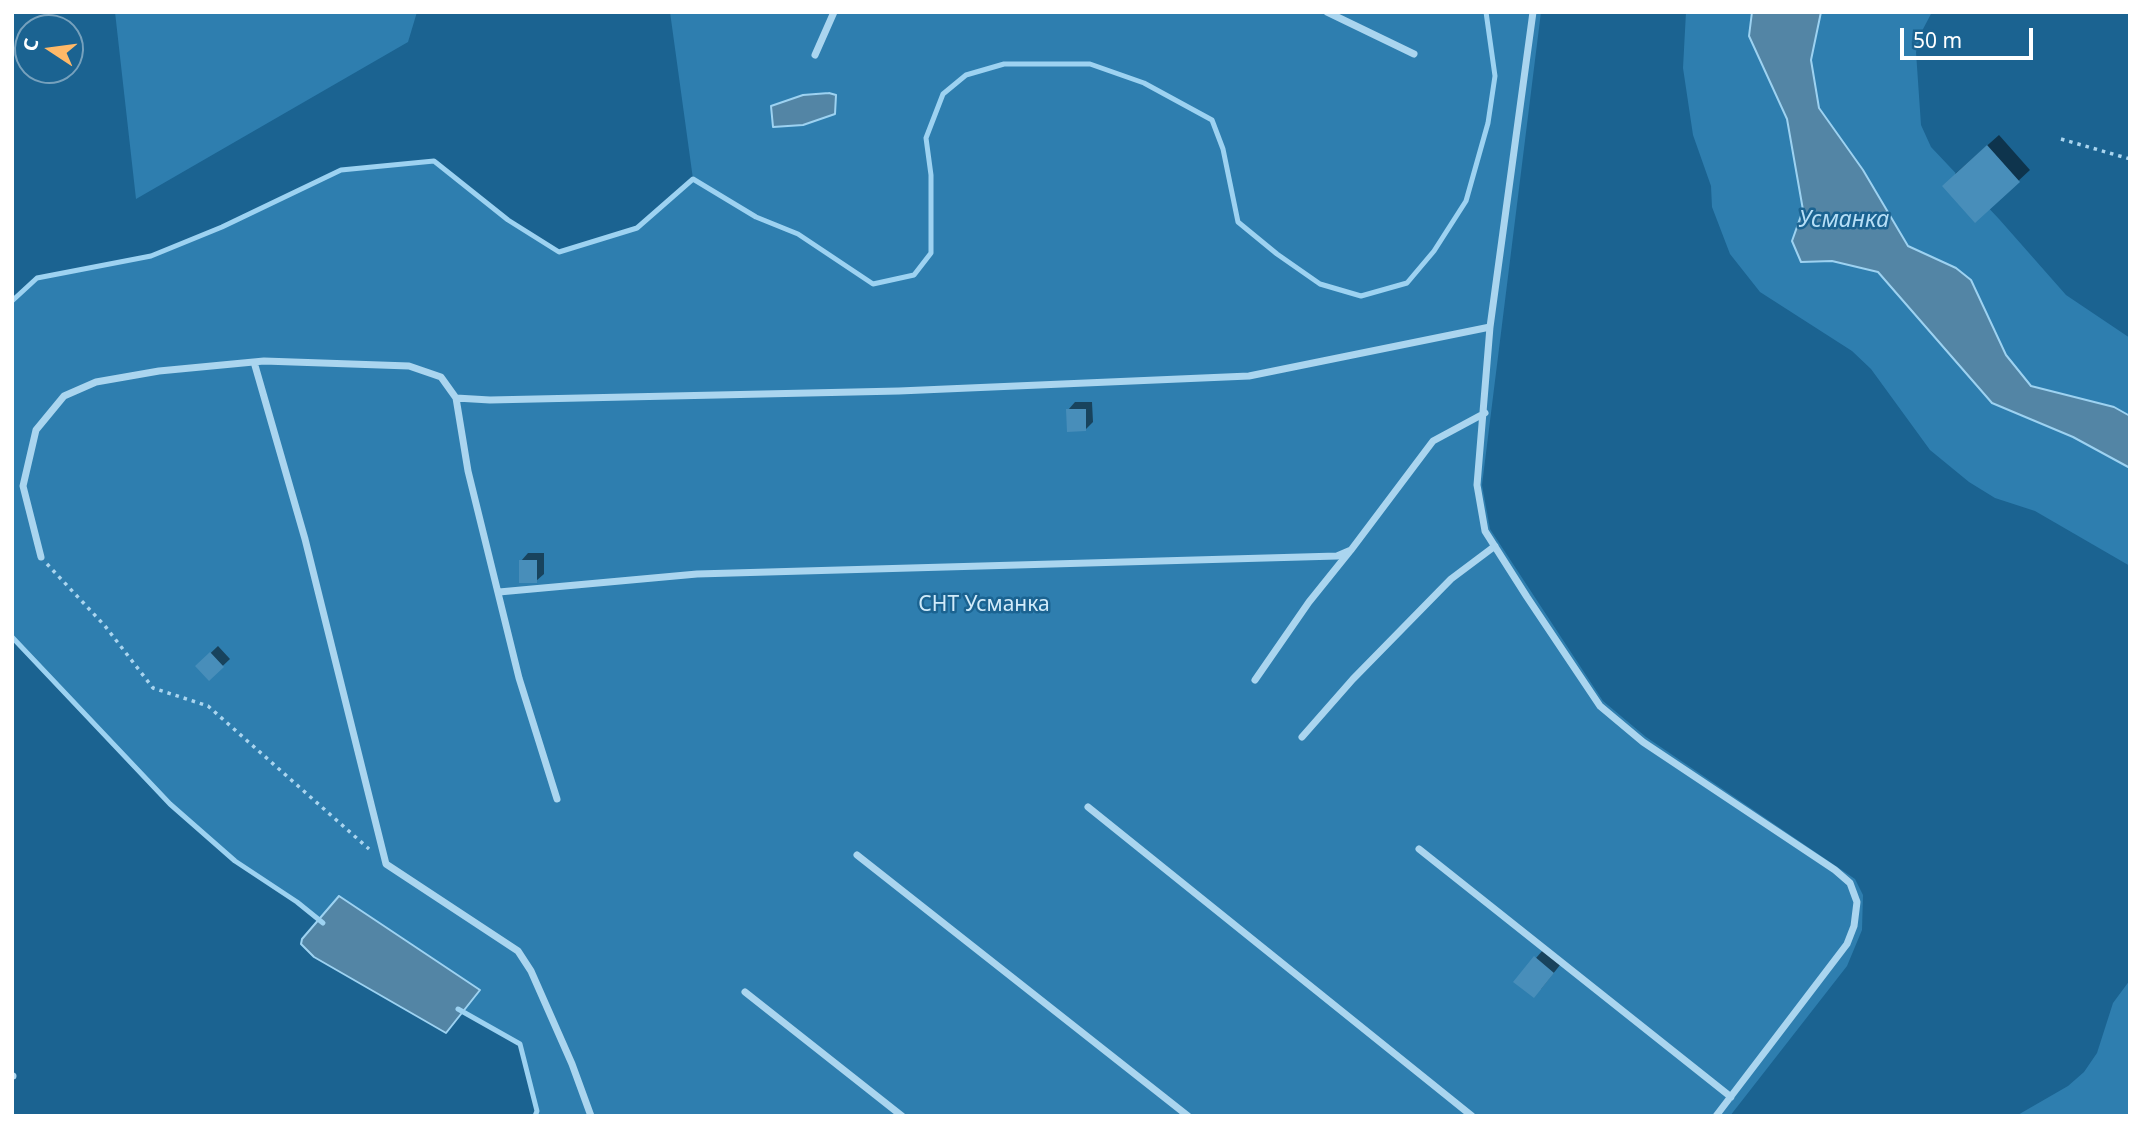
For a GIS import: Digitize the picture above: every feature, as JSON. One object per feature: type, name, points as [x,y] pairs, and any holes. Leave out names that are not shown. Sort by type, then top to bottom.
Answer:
[{"type":"street","points":[[815,55],[834,12]]},
{"type":"street","points":[[1326,12],[1414,54]]},
{"type":"street","points":[[1534,12],[1490,327],[1477,485],[1485,531],[1600,706],[1643,742],[1835,870],[1850,883],[1857,902],[1854,926],[1847,944],[1716,1116]]},
{"type":"street","points":[[456,398],[490,400],[899,391],[1249,376],[1490,327]]},
{"type":"street","points":[[254,362],[305,539],[386,864],[518,951],[531,971],[572,1064],[591,1116]]},
{"type":"street","points":[[41,557],[23,486],[36,430],[64,396],[96,382],[159,371],[254,362],[409,366],[441,377],[456,398],[468,471],[519,678],[557,799]]},
{"type":"street","points":[[1255,680],[1310,602],[1433,441],[1485,413]]},
{"type":"street","points":[[1302,737],[1353,679],[1451,579],[1494,546]]},
{"type":"street","points":[[499,592],[698,574],[1214,561],[1337,556],[1351,550]]},
{"type":"street","points":[[1088,807],[1472,1116]]},
{"type":"street","points":[[1419,849],[1731,1097]]},
{"type":"street","points":[[857,855],[1188,1116]]},
{"type":"street","points":[[745,992],[902,1116]]},
{"type":"path","points":[[2061,139],[2130,159]]},
{"type":"path","points":[[41,557],[105,626],[153,688],[208,706],[386,864]]},
{"type":"green space","points":[[115,12],[417,12],[408,42],[136,199]]},
{"type":"green space","name":"СНТ Усманка","points":[[670,12],[1541,12],[1482,485],[1490,529],[1603,701],[1646,737],[1855,879],[1863,895],[1862,930],[1847,966],[1730,1116],[535,1116],[520,1044],[424,991],[235,861],[170,804],[126,759],[12,637],[12,301],[37,278],[151,256],[222,227],[341,170],[434,161],[508,220],[559,252],[637,228],[693,179]]},
{"type":"green space","points":[[1686,12],[1932,12],[1922,31],[1916,52],[1921,125],[1931,147],[2066,295],[2130,338],[2130,566],[2035,511],[1995,498],[1969,482],[1930,450],[1871,369],[1852,351],[1760,292],[1730,254],[1712,207],[1711,186],[1693,135],[1683,68]]},
{"type":"green space","points":[[2130,980],[2130,1116],[2016,1116],[2068,1086],[2084,1072],[2097,1053],[2113,1003]]},
{"type":"water","name":"Усманка","points":[[1752,12],[1821,12],[1811,60],[1819,108],[1863,170],[1908,246],[1956,268],[1971,280],[2006,355],[2031,386],[2114,407],[2130,416],[2130,468],[2073,437],[1992,403],[1878,272],[1832,261],[1801,262],[1792,241],[1803,210],[1787,119],[1749,36]]},
{"type":"water","points":[[803,95],[836,95],[835,114],[803,125],[773,127],[771,106]]},
{"type":"water","points":[[339,896],[480,990],[446,1033],[314,957],[301,944],[302,939]]},
{"type":"building","points":[[1987,145],[2020,182],[1975,223],[1942,186]]},
{"type":"building","points":[[1066,409],[1086,409],[1086,431],[1067,432]]},
{"type":"building","points":[[519,560],[537,560],[537,583],[519,583]]},
{"type":"building","points":[[210,652],[224,667],[209,681],[195,666]]},
{"type":"building","points":[[1534,956],[1554,973],[1534,998],[1513,982]]},
{"type":"waterway","points":[[12,301],[37,278],[151,256],[222,227],[341,170],[434,161],[508,220],[559,252],[637,228],[693,179],[756,217],[798,234],[873,284],[914,275],[931,253],[931,175],[926,138],[943,94],[966,75],[1004,64],[1090,64],[1144,83],[1212,120],[1223,149],[1238,222],[1320,284],[1361,296],[1407,283],[1434,251],[1466,201],[1488,123],[1495,76],[1486,12]]},
{"type":"waterway","points":[[12,637],[170,804],[235,861],[297,902],[323,923]]},
{"type":"waterway","points":[[458,1009],[520,1044],[537,1111],[535,1116]]}]
